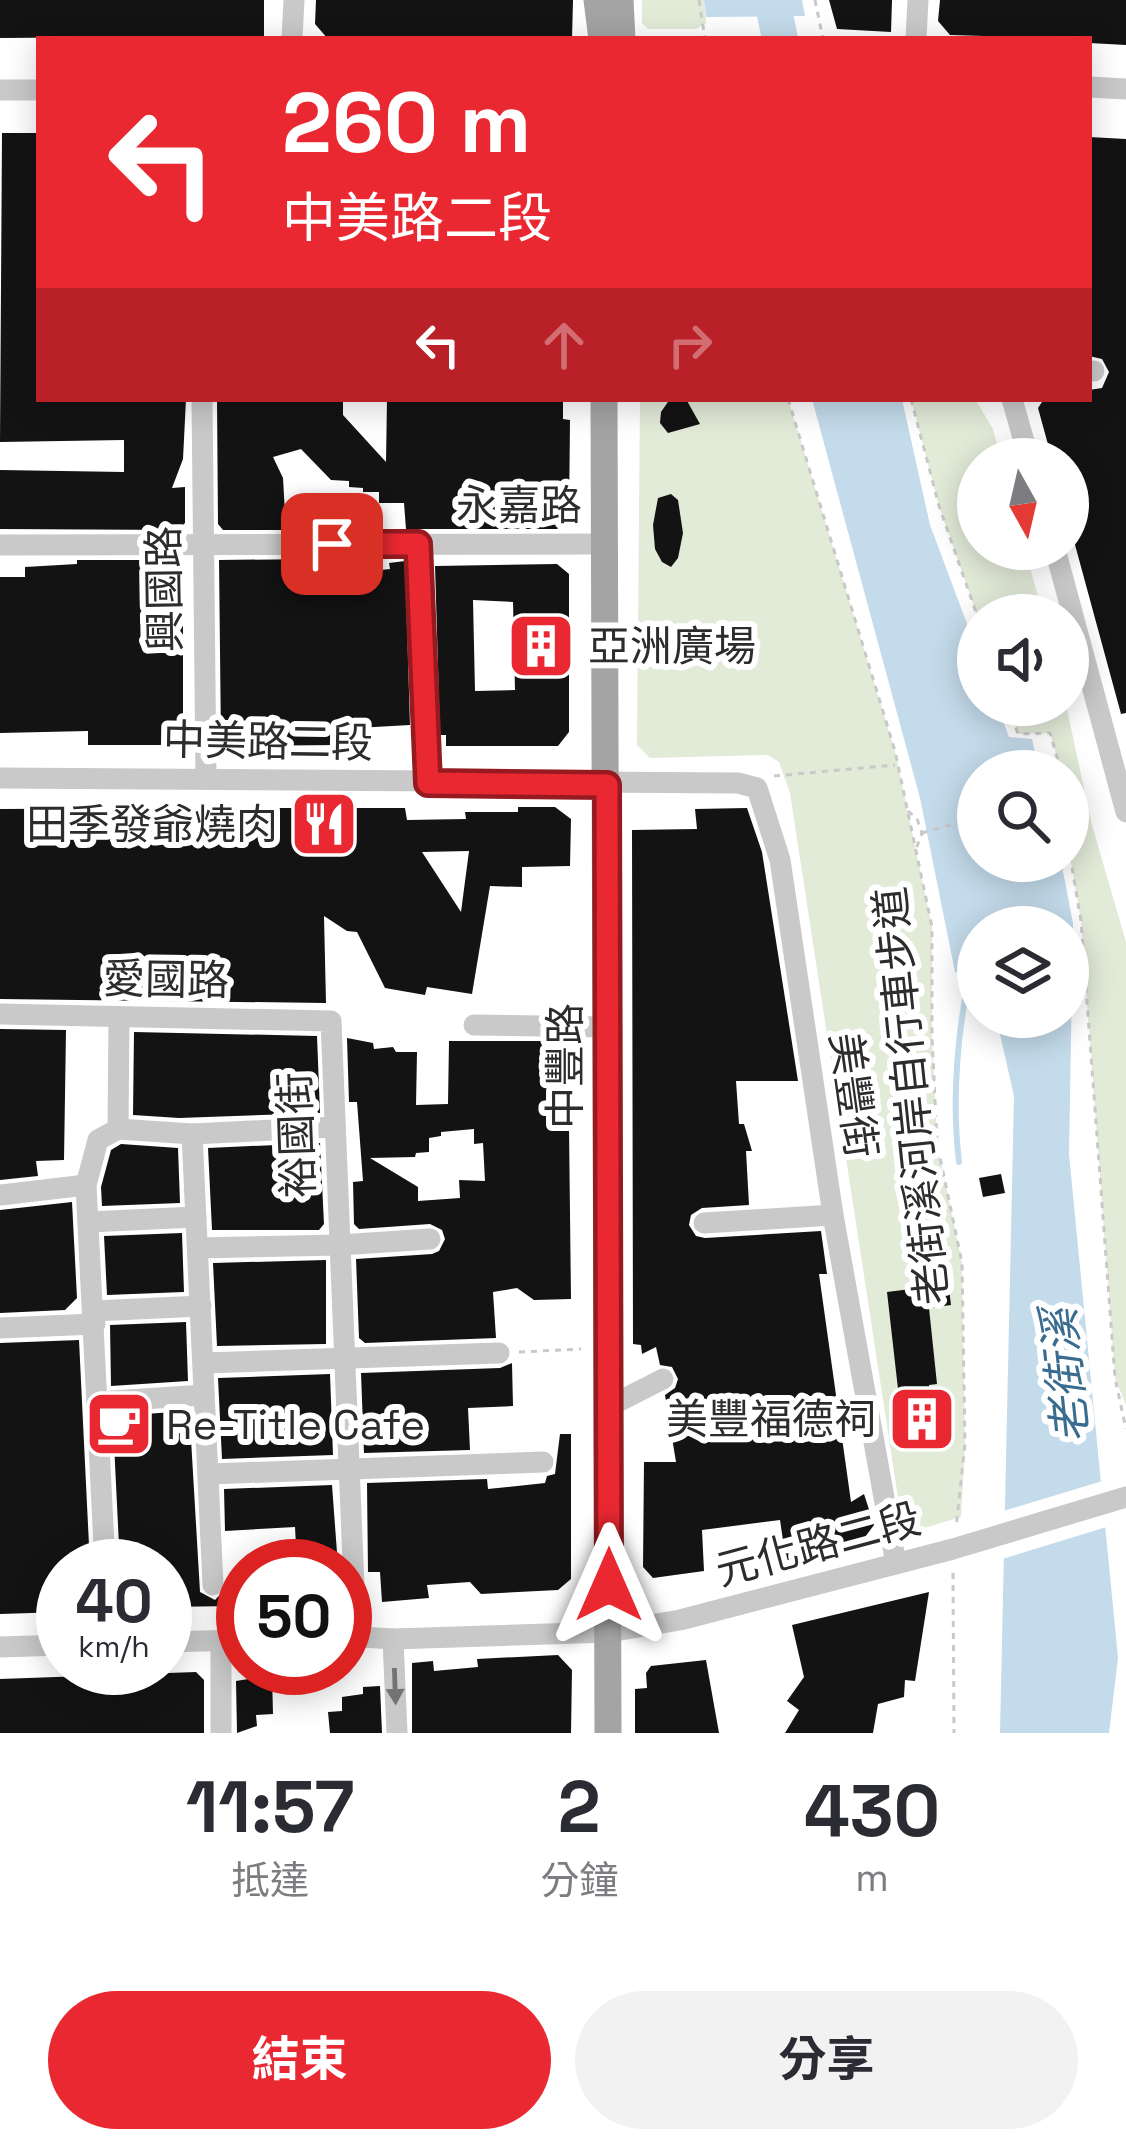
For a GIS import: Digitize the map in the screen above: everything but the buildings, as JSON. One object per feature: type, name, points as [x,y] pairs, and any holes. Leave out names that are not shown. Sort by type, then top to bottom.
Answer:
[{"type":"main road","points":[[598,0],[602,36]]},
{"type":"main road","points":[[620,0],[622,36]]},
{"type":"main road","name":"中豐路","points":[[604,402],[608,1733]]},
{"type":"street","points":[[292,36],[294,0]]},
{"type":"street","points":[[916,36],[918,0]]},
{"type":"street","points":[[1092,87],[1126,89]]},
{"type":"street","points":[[0,90],[36,90]]},
{"type":"street","name":"興國路","points":[[202,402],[206,778]]},
{"type":"street","points":[[1013,402],[1023,438]]},
{"type":"street","points":[[418,544],[428,783]]},
{"type":"street","name":"永嘉路","points":[[0,545],[605,544]]},
{"type":"street","points":[[1061,570],[1126,812]]},
{"type":"street","name":"中美路二段","points":[[0,778],[607,785]]},
{"type":"street","points":[[607,785],[738,784],[758,788]]},
{"type":"street","name":"美豐街","points":[[758,788],[780,860],[833,1215],[896,1564]]},
{"type":"street","name":"愛國路","points":[[0,1014],[331,1021]]},
{"type":"street","points":[[118,1130],[119,1017]]},
{"type":"street","name":"裕國街","points":[[331,1021],[349,1539]]},
{"type":"street","points":[[474,1025],[607,1027]]},
{"type":"street","points":[[104,1539],[86,1185],[98,1140],[118,1130],[192,1133],[335,1127]]},
{"type":"street","points":[[192,1133],[214,1585]]},
{"type":"street","points":[[0,1195],[86,1185]]},
{"type":"street","points":[[704,1223],[833,1215]]},
{"type":"street","points":[[88,1222],[196,1217]]},
{"type":"street","name":"裕國街","points":[[198,1248],[430,1239]]},
{"type":"street","points":[[0,1328],[201,1306]]},
{"type":"street","points":[[205,1363],[499,1353]]},
{"type":"street","points":[[608,1407],[663,1379]]},
{"type":"street","points":[[97,1402],[204,1395]]},
{"type":"street","points":[[210,1474],[543,1462]]},
{"type":"street","name":"元化路二段","points":[[372,1638],[609,1632],[680,1620],[952,1549],[1126,1497]]},
{"type":"street","points":[[393,1639],[397,1733]]},
{"type":"street","points":[[0,1647],[36,1646]]},
{"type":"street","points":[[221,1733],[225,1695]]},
{"type":"path","points":[[699,0],[705,36]]},
{"type":"path","points":[[815,0],[823,36]]},
{"type":"path","name":"老街溪河岸自行車步道","points":[[789,402],[898,765],[932,928],[937,1143],[962,1264],[965,1444],[952,1549],[954,1733]]},
{"type":"path","points":[[912,402],[939,506],[970,594]]},
{"type":"path","points":[[1015,726],[1018,734],[1050,733],[1055,750]]},
{"type":"path","points":[[758,788],[777,774],[898,765]]},
{"type":"path","points":[[907,809],[922,833],[916,851]]},
{"type":"path","points":[[922,833],[957,823]]},
{"type":"path","points":[[1075,882],[1082,921],[1115,1378],[1126,1429]]},
{"type":"path","points":[[499,1353],[608,1348]]},
{"type":"green space","points":[[642,0],[704,0],[706,23],[696,29],[648,29],[642,23]]},
{"type":"green space","points":[[640,402],[789,402],[895,751],[932,927],[937,1143],[962,1263],[965,1444],[961,1517],[911,1532],[903,1530],[790,793],[779,762],[768,755],[650,758],[637,745]]},
{"type":"green space","points":[[912,402],[977,402],[993,429],[995,438],[957,438],[957,558]]},
{"type":"green space","points":[[961,570],[1031,570],[1037,594],[970,594]]},
{"type":"green space","points":[[1015,726],[1071,726],[1076,750],[1055,750],[1050,733],[1018,734]]},
{"type":"green space","points":[[1089,811],[1126,942],[1126,1405],[1115,1378],[1089,1029],[1089,906],[1078,906],[1074,882],[1089,882]]},
{"type":"water","points":[[704,0],[802,0],[805,16],[706,17]]},
{"type":"water","points":[[813,402],[903,402],[930,525],[957,597],[957,726],[1005,726],[1009,737],[1032,739],[1034,750],[957,750],[957,882],[1065,882],[1070,906],[957,906],[955,972],[920,798]]},
{"type":"water","points":[[1001,1038],[1071,1038],[1069,1154],[1118,1658],[1109,1733],[1000,1733],[1014,1096]]},
{"type":"pier","points":[[1109,1479],[1113,1525],[999,1560],[1000,1512]]},
{"type":"waterway","name":"老街溪","points":[[772,0],[779,36]]},
{"type":"waterway","points":[[959,1162],[960,1038]]},
{"type":"place","name":"亞洲廣場","points":[[541,646]]},
{"type":"place","name":"田季發爺燒肉","points":[[324,824]]},
{"type":"place","name":"美豐福德祠","points":[[922,1419]]},
{"type":"place","name":"Re-Title Cafe","points":[[119,1424]]},
{"type":"route","points":[[332,544],[418,544],[428,783],[607,785],[609,1585]]}]
